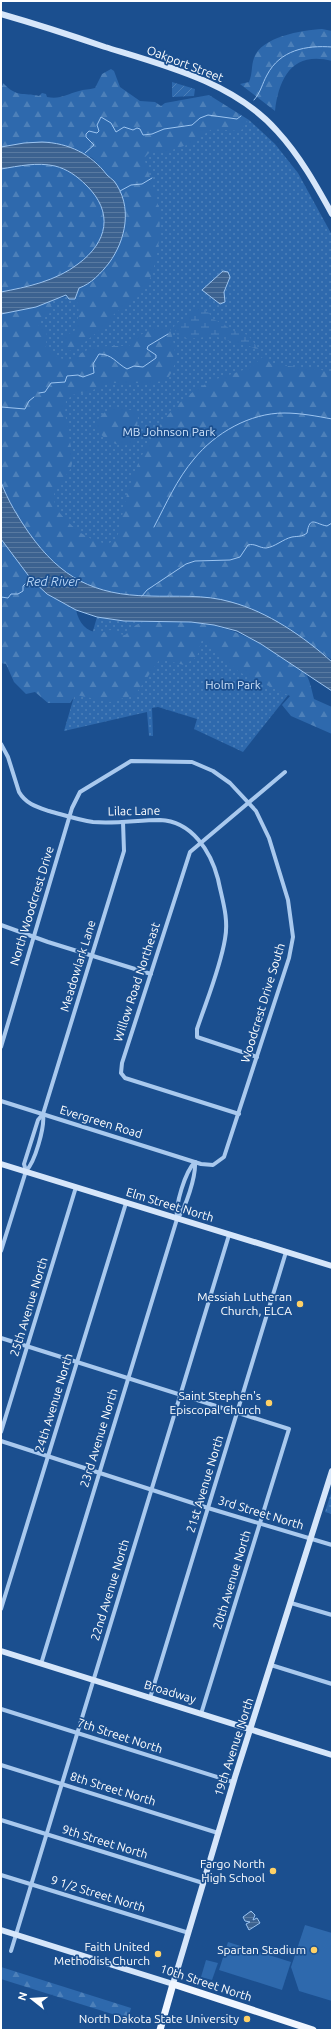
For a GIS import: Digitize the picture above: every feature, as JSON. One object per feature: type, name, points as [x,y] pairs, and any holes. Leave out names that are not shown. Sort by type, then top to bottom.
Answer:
[{"type":"main road","name":"19th Avenue North","points":[[160,2030],[173,1984]]},
{"type":"main road","name":"10th Street North","points":[[173,1984],[313,2030]]},
{"type":"street","name":"Oakport Street","points":[[1,14],[128,54],[221,89],[250,108],[277,130],[305,166],[332,214]]},
{"type":"street","name":"Lilac Lane","points":[[1,744],[8,756],[22,797],[35,806],[69,817],[94,822],[168,821],[190,831],[200,842],[215,867],[225,906],[226,927],[223,947],[197,1029],[197,1037],[258,1057]]},
{"type":"street","name":"Woodcrest Drive South","points":[[69,817],[80,792],[131,761],[192,762],[213,771],[230,783],[249,802],[263,823],[269,838],[288,900],[293,937],[289,958],[258,1057],[224,1157],[213,1165],[195,1162]]},
{"type":"street","points":[[249,802],[285,772]]},
{"type":"street","name":"Willow Road Northeast","points":[[239,1114],[125,1078],[121,1073],[122,1063],[190,852],[249,802]]},
{"type":"street","name":"North Woodcrest Drive","points":[[1,1047],[69,817]]},
{"type":"street","name":"Meadowlark Lane","points":[[43,1114],[44,1123],[31,1166],[26,1171],[24,1164],[26,1156],[38,1120],[43,1114],[124,851],[123,822]]},
{"type":"street","points":[[1,925],[33,937],[151,974]]},
{"type":"street","name":"Evergreen Road","points":[[1,1101],[195,1162]]},
{"type":"street","points":[[177,1219],[182,1213],[194,1177],[196,1170],[195,1162]]},
{"type":"street","points":[[177,1219],[176,1210],[189,1168],[195,1162]]},
{"type":"street","name":"Elm Street North","points":[[1,1164],[332,1266]]},
{"type":"street","points":[[1,1251],[26,1171]]},
{"type":"street","name":"25th Avenue North","points":[[1,1432],[76,1187]]},
{"type":"street","name":"24th Avenue North","points":[[1,1609],[126,1203]]},
{"type":"street","name":"23rd Avenue North","points":[[41,1664],[177,1219]]},
{"type":"street","name":"22nd Avenue North","points":[[11,1951],[229,1235]]},
{"type":"street","name":"21st Avenue North","points":[[150,1698],[286,1252]]},
{"type":"street","points":[[1,1338],[238,1413]]},
{"type":"street","name":"20th Avenue North","points":[[201,1714],[289,1429],[238,1413]]},
{"type":"street","name":"3rd Street North","points":[[1,1441],[208,1508],[332,1545]]},
{"type":"street","name":"19th Avenue North","points":[[173,1984],[233,1782],[332,1471]]},
{"type":"street","points":[[291,1603],[332,1615]]},
{"type":"street","name":"Broadway","points":[[1,1652],[332,1755]]},
{"type":"street","points":[[271,1665],[332,1684]]},
{"type":"street","name":"7th Street North","points":[[1,1709],[233,1782]]},
{"type":"street","name":"8th Street North","points":[[1,1765],[218,1832]]},
{"type":"street","name":"9th Street North","points":[[1,1820],[203,1883]]},
{"type":"street","name":"9 1/2 Street North","points":[[1,1875],[189,1933]]},
{"type":"street","name":"10th Street North","points":[[1,1930],[173,1984]]},
{"type":"green space","points":[[322,29],[332,31],[332,61],[319,59],[307,60],[298,63],[290,70],[280,87],[275,111],[240,84],[249,82],[254,58],[258,51],[265,45],[283,36],[304,31]]},
{"type":"green space","points":[[111,69],[114,71],[120,87],[140,101],[155,102],[161,106],[165,103],[209,95],[249,120],[244,124],[243,129],[239,131],[212,129],[190,144],[162,153],[149,153],[145,157],[157,199],[160,227],[157,253],[150,278],[145,288],[136,299],[115,313],[112,316],[112,320],[75,350],[68,351],[61,347],[64,343],[64,335],[74,332],[77,323],[79,309],[76,297],[77,291],[101,273],[120,246],[125,213],[120,191],[114,181],[92,158],[70,147],[48,143],[24,143],[1,147],[1,89],[3,83],[12,91],[20,94],[39,96],[42,93],[46,94],[47,97],[60,97],[81,90],[95,88],[102,74]]},
{"type":"green space","points":[[172,82],[195,89],[194,96],[172,97]]},
{"type":"green space","name":"MB Johnson Park","points":[[237,119],[249,120],[275,144],[298,173],[332,235],[332,630],[324,655],[282,625],[149,596],[1,482],[1,314],[68,296],[98,163]]},
{"type":"green space","points":[[27,164],[43,164],[59,167],[69,171],[81,179],[98,199],[102,211],[103,223],[101,235],[95,246],[85,258],[67,272],[46,281],[1,292],[1,169]]},
{"type":"green space","points":[[50,302],[53,311],[35,323],[47,330],[46,347],[58,358],[70,360],[85,351],[98,347],[129,346],[137,337],[147,331],[158,328],[170,328],[174,343],[174,364],[169,377],[163,383],[107,383],[91,391],[72,395],[66,401],[65,413],[73,459],[71,468],[54,494],[55,507],[78,531],[100,542],[108,544],[117,538],[125,503],[136,468],[150,440],[169,414],[191,393],[210,382],[252,366],[264,356],[271,364],[322,370],[332,374],[332,660],[271,619],[244,606],[230,601],[210,597],[128,595],[111,592],[80,581],[53,562],[41,549],[17,515],[1,482],[1,314]]},
{"type":"green space","points":[[202,308],[208,312],[213,319],[231,330],[248,335],[260,351],[245,344],[236,343],[211,335],[194,338],[178,337],[174,327],[175,324],[189,316],[194,310]]},
{"type":"green space","points":[[115,407],[136,411],[138,415],[135,435],[130,444],[117,444],[109,441],[98,429],[97,422],[103,414]]},
{"type":"green space","points":[[1,539],[47,594],[76,610],[81,623],[91,631],[103,633],[112,630],[125,635],[136,625],[143,622],[199,623],[230,630],[262,645],[302,670],[311,686],[314,699],[332,707],[332,734],[291,716],[282,705],[290,696],[239,672],[202,639],[197,657],[184,665],[160,659],[135,695],[110,702],[76,695],[70,703],[48,703],[35,692],[26,694],[14,682],[6,664],[1,663]]},
{"type":"green space","name":"Holm Park","points":[[97,617],[124,621],[191,622],[214,625],[304,675],[243,752],[194,729],[197,719],[158,707],[152,708],[153,736],[149,736],[147,712],[64,731]]},
{"type":"green space","points":[[332,1490],[332,1514],[325,1512]]},
{"type":"green space","name":"Spartan Stadium","points":[[305,1925],[332,1933],[332,2001],[299,1991],[291,1967]]},
{"type":"green space","points":[[228,1942],[291,1962],[282,1990],[219,1970]]},
{"type":"green space","points":[[206,1960],[218,1963],[212,1980],[201,1977]]},
{"type":"green space","points":[[1,1967],[131,2008],[128,2019],[1,1979]]},
{"type":"water","points":[[42,142],[70,147],[79,151],[94,161],[114,181],[124,201],[125,223],[123,234],[120,244],[109,263],[92,281],[79,288],[75,299],[69,299],[66,295],[36,307],[1,314],[1,292],[51,279],[69,270],[78,264],[96,246],[104,226],[104,216],[95,195],[83,182],[68,171],[59,167],[42,164],[1,169],[1,147]]},
{"type":"water","points":[[223,271],[228,272],[230,277],[224,292],[225,302],[220,304],[202,290]]},
{"type":"water","name":"Red River","points":[[1,482],[21,521],[41,549],[54,562],[80,581],[112,592],[129,595],[190,596],[221,599],[245,606],[272,619],[297,634],[332,662],[332,691],[261,644],[237,631],[214,625],[191,622],[124,621],[97,617],[76,610],[47,594],[31,579],[1,539]]},
{"type":"water","points":[[251,1911],[255,1915],[253,1920],[257,1918],[260,1923],[249,1930],[246,1924],[250,1922],[245,1921],[243,1917]]},
{"type":"waterway","points":[[254,100],[272,67],[286,55],[303,48],[332,47]]},
{"type":"waterway","points":[[85,153],[94,145],[86,137],[86,134],[89,131],[97,133],[99,131],[97,125],[101,117],[111,123],[116,132],[124,127],[133,130],[137,128],[140,129],[143,135],[152,134],[164,129],[192,125],[200,118],[208,115],[237,119],[241,116]]},
{"type":"waterway","points":[[120,191],[131,185],[142,184],[152,178]]},
{"type":"waterway","points":[[39,393],[45,392],[51,383],[65,382],[67,376],[78,375],[83,377],[94,373],[93,364],[99,354],[111,357],[127,369],[134,366],[143,367],[156,358],[156,355],[147,349],[148,346],[168,334]]},
{"type":"waterway","points":[[1,407],[25,409],[29,401],[34,397]]},
{"type":"waterway","points":[[154,527],[172,492],[194,459],[212,441],[234,426],[259,417],[284,413],[332,419]]},
{"type":"waterway","points":[[142,596],[147,590],[186,564],[195,561],[230,560],[240,557],[248,545],[266,548],[276,545],[289,538],[302,536],[307,533],[311,522],[327,526],[332,523]]},
{"type":"waterway","points":[[1,597],[8,598],[11,594],[18,594],[23,591],[23,586],[31,578]]},
{"type":"place","name":"Messiah Lutheran Church, ELCA","points":[[300,1304]]},
{"type":"place","name":"Saint Stephen's Episcopal Church","points":[[269,1403]]},
{"type":"place","name":"Fargo North High School","points":[[273,1871]]},
{"type":"place","name":"Spartan Stadium","points":[[314,1950]]},
{"type":"place","name":"Faith United Methodist Church","points":[[158,1954]]},
{"type":"place","name":"North Dakota State University","points":[[247,2019]]}]
